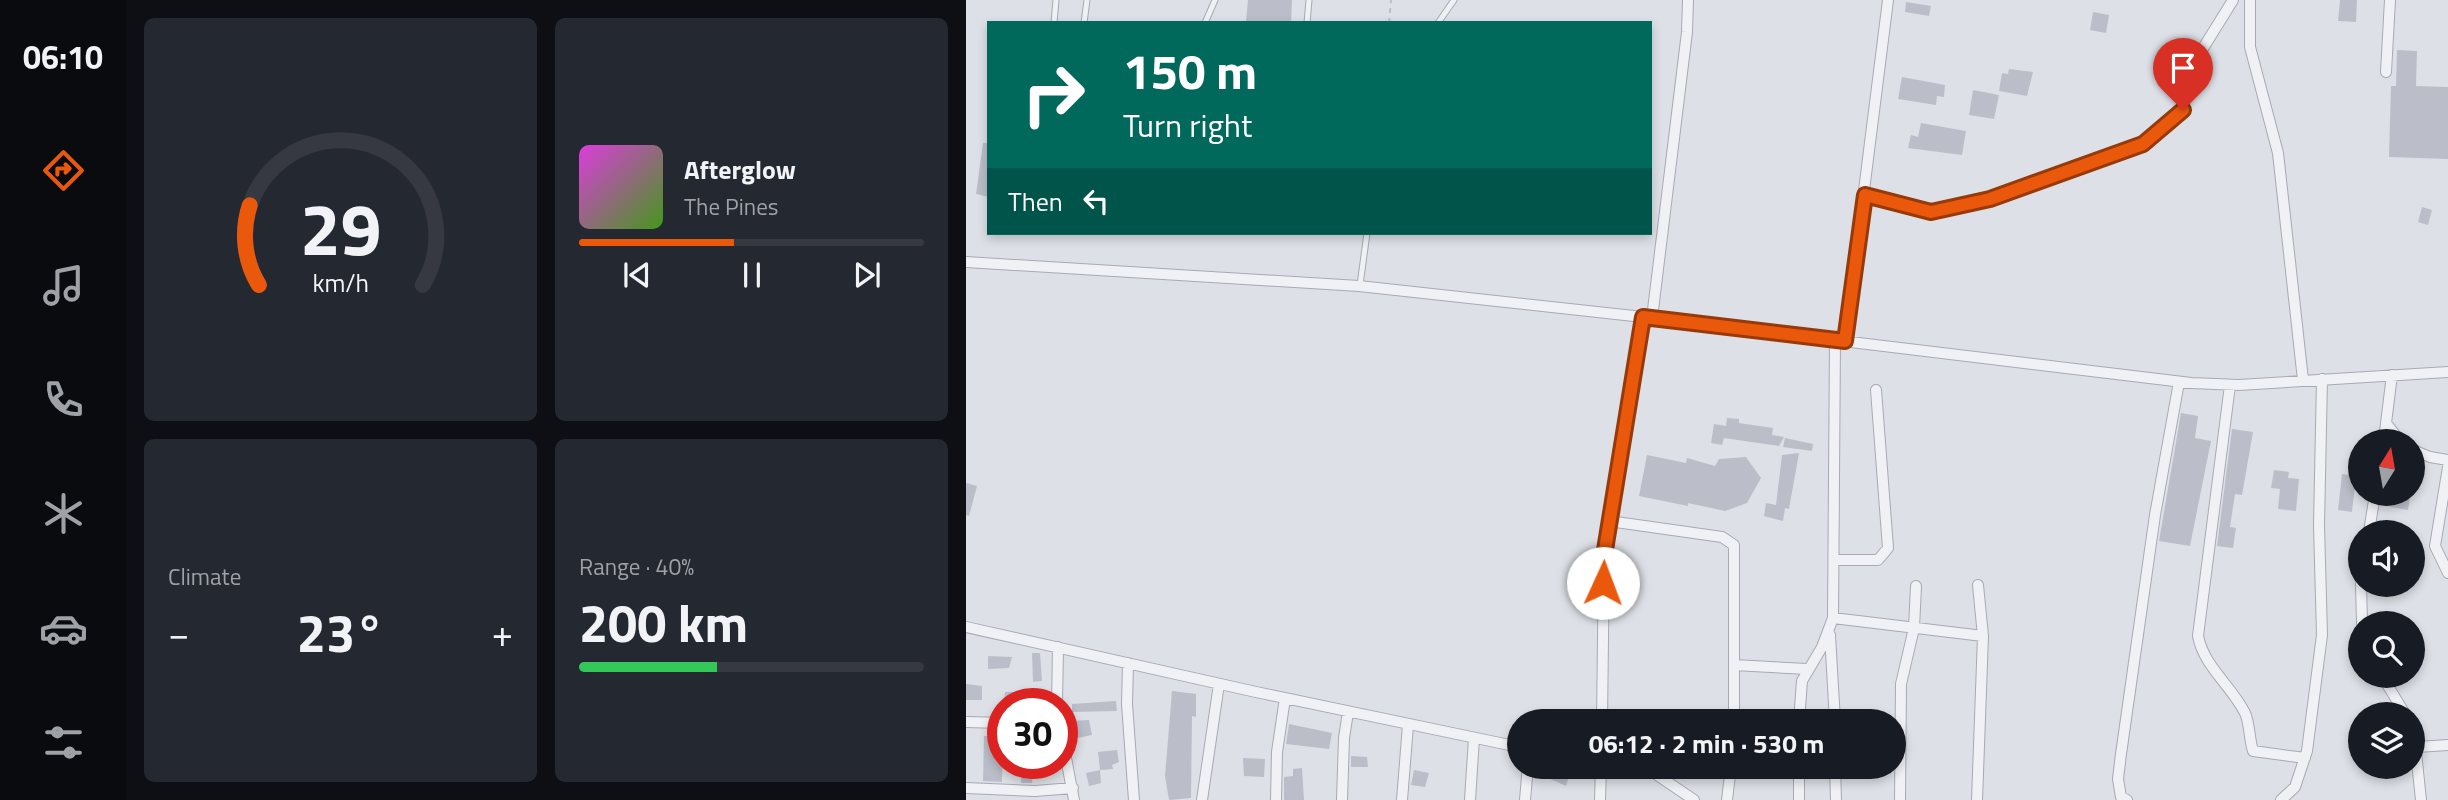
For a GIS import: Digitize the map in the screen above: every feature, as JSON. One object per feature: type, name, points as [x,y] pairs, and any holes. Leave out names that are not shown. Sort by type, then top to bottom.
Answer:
[{"type":"street","points":[[1602,709],[1604,556],[1647,317],[1688,0]]},
{"type":"street","points":[[1800,709],[1802,681],[1829,632],[1833,618],[1840,341],[1865,195],[1888,0]]},
{"type":"street","points":[[1865,195],[1931,212],[1990,199],[2143,144],[2183,110],[2192,66],[2233,0]]},
{"type":"street","points":[[2250,0],[2250,47],[2277,153],[2303,380]]},
{"type":"street","points":[[2386,72],[2390,0]]},
{"type":"street","points":[[966,262],[1359,286],[1647,317],[2179,382],[2230,385],[2448,372]]},
{"type":"street","points":[[2385,429],[2392,375]]},
{"type":"street","points":[[2281,800],[2295,787],[2305,758],[2322,635],[2319,521],[2322,379]]},
{"type":"street","points":[[2127,800],[2121,797],[2119,788],[2121,754],[2155,515],[2179,382]]},
{"type":"street","points":[[2230,385],[2198,636],[2200,646],[2207,662],[2234,694],[2246,716],[2253,751],[2305,758]]},
{"type":"street","points":[[1833,560],[1878,560],[1888,548],[1876,390]]},
{"type":"street","points":[[2386,423],[2391,429]]},
{"type":"street","points":[[2426,455],[2448,460]]},
{"type":"street","points":[[2448,467],[2435,546],[2448,573]]},
{"type":"street","points":[[1609,521],[1730,539],[1734,545],[1734,709]]},
{"type":"street","points":[[1977,800],[1983,636],[1978,585]]},
{"type":"street","points":[[1900,800],[1901,684],[1914,628],[1916,586]]},
{"type":"street","points":[[1833,618],[1983,636]]},
{"type":"street","points":[[966,627],[1507,745]]},
{"type":"street","points":[[1829,632],[1834,709]]},
{"type":"street","points":[[1057,688],[1058,648]]},
{"type":"street","points":[[1128,663],[1127,704],[1134,800]]},
{"type":"street","points":[[1734,665],[1807,669]]},
{"type":"street","points":[[1202,800],[1219,684]]},
{"type":"street","points":[[1276,800],[1277,752],[1285,698]]},
{"type":"street","points":[[1342,800],[1344,738],[1348,712]]},
{"type":"street","points":[[966,722],[987,723]]},
{"type":"street","points":[[1402,800],[1408,725]]},
{"type":"street","points":[[1469,800],[1474,738]]},
{"type":"street","points":[[2425,746],[2448,745]]},
{"type":"street","points":[[1525,800],[1527,779]]},
{"type":"street","points":[[1600,800],[1601,779]]},
{"type":"street","points":[[1663,779],[1694,800]]},
{"type":"street","points":[[1727,800],[1729,779]]},
{"type":"street","points":[[1798,800],[1799,779]]},
{"type":"street","points":[[1835,779],[1836,800]]},
{"type":"street","points":[[2419,779],[2421,800]]},
{"type":"street","points":[[966,788],[1074,794]]},
{"type":"lane","points":[[1054,21],[1056,0]]},
{"type":"lane","points":[[1084,21],[1087,0]]},
{"type":"lane","points":[[1206,21],[1215,0]]},
{"type":"lane","points":[[1307,21],[1309,0]]},
{"type":"lane","points":[[1439,21],[1454,0]]},
{"type":"lane","points":[[1359,286],[1367,235]]},
{"type":"path","points":[[1389,21],[1391,0]]},
{"type":"building","points":[[1248,0],[1292,0],[1291,21],[1246,21]]},
{"type":"building","points":[[2340,0],[2357,0],[2356,22],[2338,21]]},
{"type":"building","points":[[1906,2],[1931,6],[1929,16],[1905,12]]},
{"type":"building","points":[[2093,12],[2109,15],[2106,33],[2090,30]]},
{"type":"building","points":[[2397,50],[2417,51],[2416,86],[2448,87],[2448,159],[2389,157],[2391,86],[2396,86]]},
{"type":"building","points":[[2009,69],[2033,72],[2027,96],[1999,91],[2002,73],[2008,74]]},
{"type":"building","points":[[1902,77],[1945,85],[1944,97],[1937,96],[1936,105],[1898,99]]},
{"type":"building","points":[[1973,90],[1999,95],[1994,119],[1969,115]]},
{"type":"building","points":[[1921,123],[1966,131],[1962,155],[1908,148],[1911,135],[1918,137]]},
{"type":"building","points":[[983,143],[987,143],[987,197],[976,194]]},
{"type":"building","points":[[2422,207],[2432,210],[2428,225],[2418,222]]},
{"type":"building","points":[[2181,413],[2198,416],[2195,438],[2211,441],[2190,546],[2159,541]]},
{"type":"building","points":[[1727,418],[1739,419],[1739,423],[1773,428],[1772,435],[1784,437],[1779,446],[1724,438],[1722,445],[1711,443],[1714,424],[1726,426]]},
{"type":"building","points":[[2232,429],[2253,432],[2242,495],[2235,494],[2230,527],[2236,528],[2233,548],[2217,546]]},
{"type":"building","points":[[1785,438],[1813,444],[1812,451],[1783,447]]},
{"type":"building","points":[[1799,453],[1789,509],[1785,508],[1783,521],[1764,516],[1766,503],[1776,505],[1782,455]]},
{"type":"building","points":[[1647,455],[1686,463],[1687,458],[1715,466],[1719,459],[1746,457],[1761,478],[1747,503],[1725,511],[1688,503],[1688,506],[1639,496]]},
{"type":"building","points":[[2274,470],[2289,472],[2288,478],[2299,479],[2296,511],[2278,509],[2280,489],[2271,488]]},
{"type":"building","points":[[2342,474],[2348,475],[2348,506],[2353,506],[2352,512],[2338,510]]},
{"type":"building","points":[[966,483],[977,486],[969,516],[966,515]]},
{"type":"building","points":[[2386,506],[2409,506],[2408,510]]},
{"type":"building","points":[[1032,653],[1040,653],[1042,681],[1033,682]]},
{"type":"building","points":[[988,656],[1012,657],[1009,668],[988,669]]},
{"type":"building","points":[[966,684],[982,686],[982,700],[966,700]]},
{"type":"building","points":[[1172,691],[1196,694],[1196,717],[1192,716],[1191,798],[1169,800],[1165,776]]},
{"type":"building","points":[[1116,701],[1117,711],[1078,712],[1078,704]]},
{"type":"building","points":[[1089,720],[1092,735],[1078,738],[1078,721]]},
{"type":"building","points":[[1289,724],[1332,733],[1329,749],[1286,744]]},
{"type":"building","points":[[984,736],[987,736],[987,779],[1002,779],[1002,782],[983,781]]},
{"type":"building","points":[[1117,750],[1119,762],[1112,765],[1113,769],[1100,770],[1098,752]]},
{"type":"building","points":[[1351,756],[1367,757],[1368,767],[1351,767]]},
{"type":"building","points":[[1243,758],[1265,759],[1264,777],[1244,776]]},
{"type":"building","points":[[1302,768],[1304,800],[1284,800],[1284,777],[1293,776],[1293,769]]},
{"type":"building","points":[[1100,770],[1101,783],[1089,786],[1086,773]]},
{"type":"building","points":[[1414,770],[1429,773],[1425,787],[1411,785]]},
{"type":"building","points":[[1021,779],[1032,779],[1032,783],[1021,783]]},
{"type":"building","points":[[1550,779],[1568,779],[1566,786]]},
{"type":"route","points":[[1603,583],[1604,556],[1628,394],[1643,317],[1845,341],[1865,195],[1903,207],[1931,212],[1990,199],[2143,144],[2183,110]]}]
